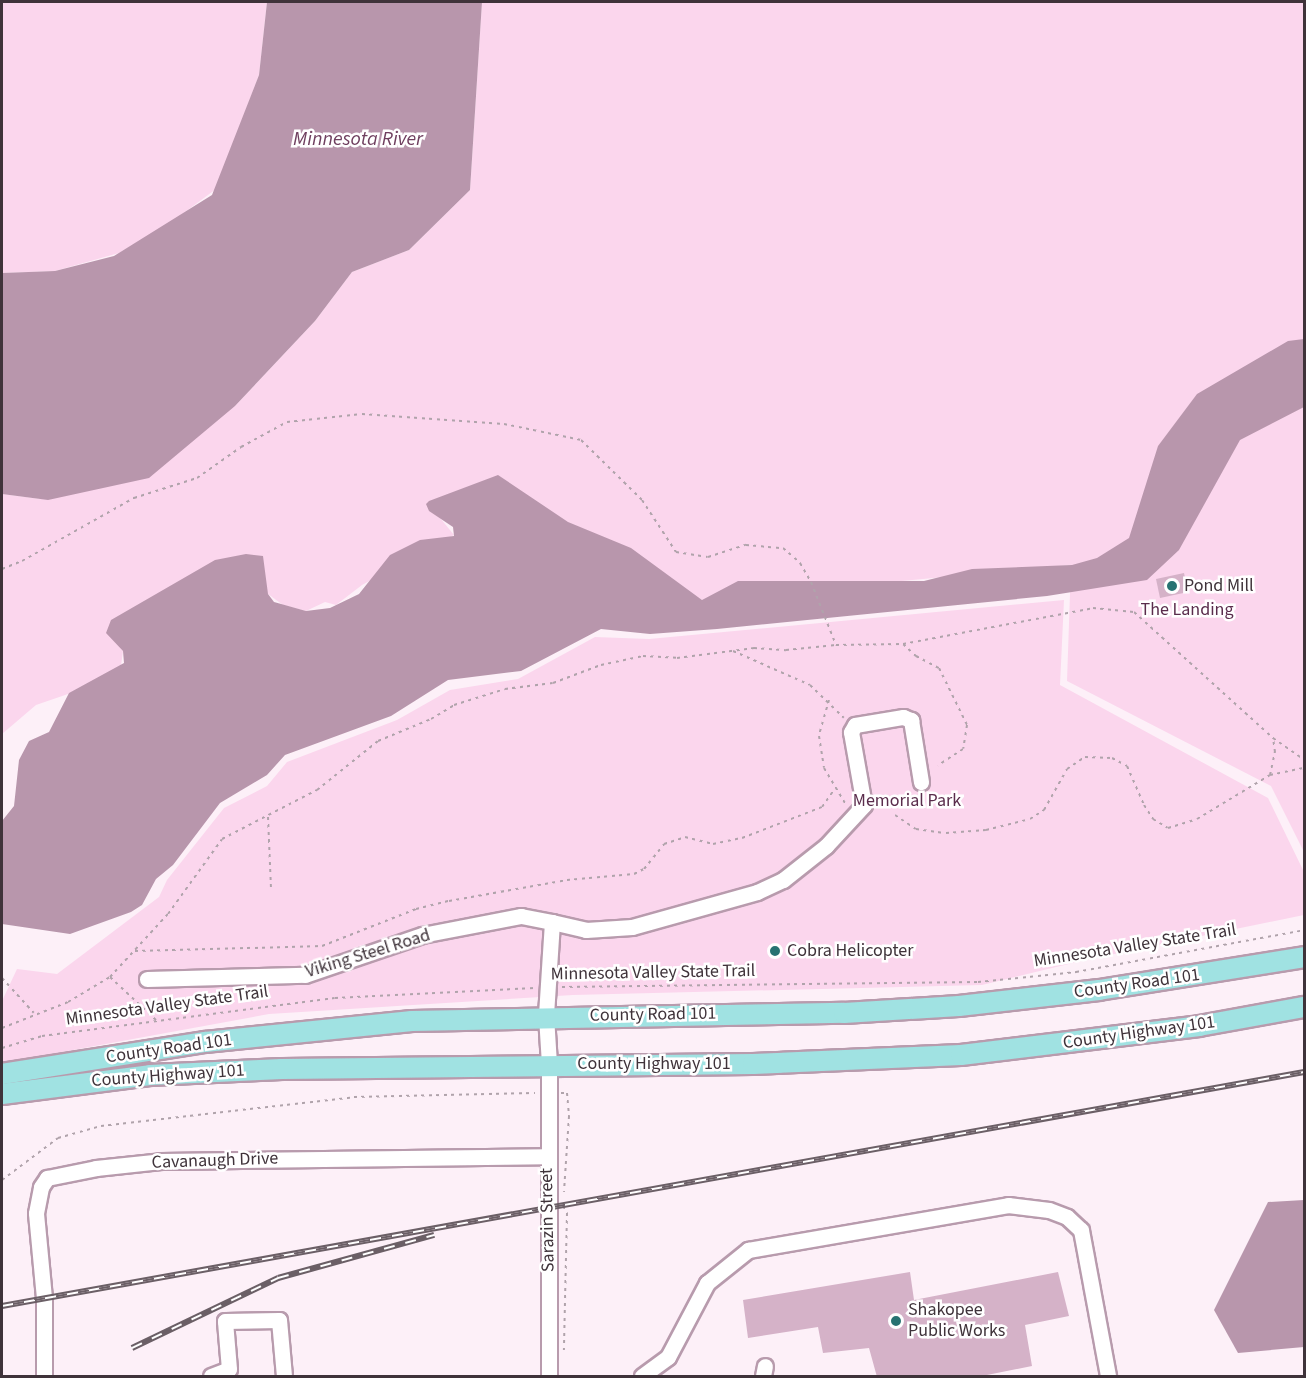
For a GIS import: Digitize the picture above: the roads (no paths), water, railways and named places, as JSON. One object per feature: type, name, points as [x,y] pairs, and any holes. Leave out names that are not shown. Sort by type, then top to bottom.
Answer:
[{"type":"main road","name":"County Road 101","points":[[2,1074],[292,1032],[546,1016],[844,1013],[959,1006],[1120,987],[1305,957]]},
{"type":"main road","name":"County Highway 101","points":[[2,1094],[193,1073],[549,1064],[795,1063],[961,1054],[1123,1036],[1305,1007]]},
{"type":"street","name":"Viking Steel Road","points":[[147,979],[305,975],[422,935],[521,916],[586,930],[618,930],[757,892],[807,863],[856,817],[864,796],[852,728],[903,717],[911,720],[921,782]]},
{"type":"street","points":[[549,1064],[546,1016],[552,922]]},
{"type":"street","name":"Sarazin Street","points":[[549,1064],[546,1156],[549,1377]]},
{"type":"street","name":"Cavanaugh Drive","points":[[44,1377],[45,1337],[37,1207],[41,1187],[47,1178],[60,1173],[161,1161],[546,1156]]},
{"type":"street","points":[[642,1377],[668,1357],[707,1283],[748,1250],[1008,1205],[1049,1210],[1067,1217],[1081,1230],[1108,1377]]},
{"type":"street","points":[[211,1377],[229,1369],[225,1321],[279,1320],[285,1377]]},
{"type":"water","name":"Minnesota River","points":[[267,2],[482,2],[470,190],[409,250],[352,272],[315,321],[235,406],[149,478],[48,500],[2,494],[2,273],[55,271],[114,256],[212,195],[259,75]]},
{"type":"water","points":[[1304,339],[1304,407],[1240,440],[1179,550],[1147,580],[1047,596],[717,629],[650,634],[601,629],[521,671],[448,680],[391,716],[285,755],[267,775],[220,803],[173,865],[156,879],[142,905],[131,912],[70,934],[2,924],[2,821],[14,806],[19,760],[29,741],[49,732],[69,693],[124,663],[123,651],[106,633],[111,620],[215,560],[246,554],[263,556],[268,594],[274,602],[306,611],[330,608],[359,594],[390,555],[420,540],[454,536],[453,527],[429,511],[426,504],[429,501],[498,475],[568,522],[631,548],[702,600],[738,581],[924,581],[972,569],[1072,565],[1097,558],[1129,538],[1158,446],[1197,394],[1288,341]]},
{"type":"water","points":[[1304,1200],[1304,1347],[1238,1353],[1214,1310],[1268,1202]]},
{"type":"railway","points":[[2,1306],[1304,1072]]},
{"type":"railway","points":[[132,1348],[278,1278],[434,1235]]},
{"type":"place","name":"Pond Mill","points":[[1172,586]]},
{"type":"place","name":"Cobra Helicopter","points":[[775,951]]},
{"type":"place","name":"Shakopee Public Works","points":[[896,1321]]},
{"type":"park label","name":"The Landing","points":[[1187,610]]},
{"type":"park label","name":"Memorial Park","points":[[907,801]]}]
